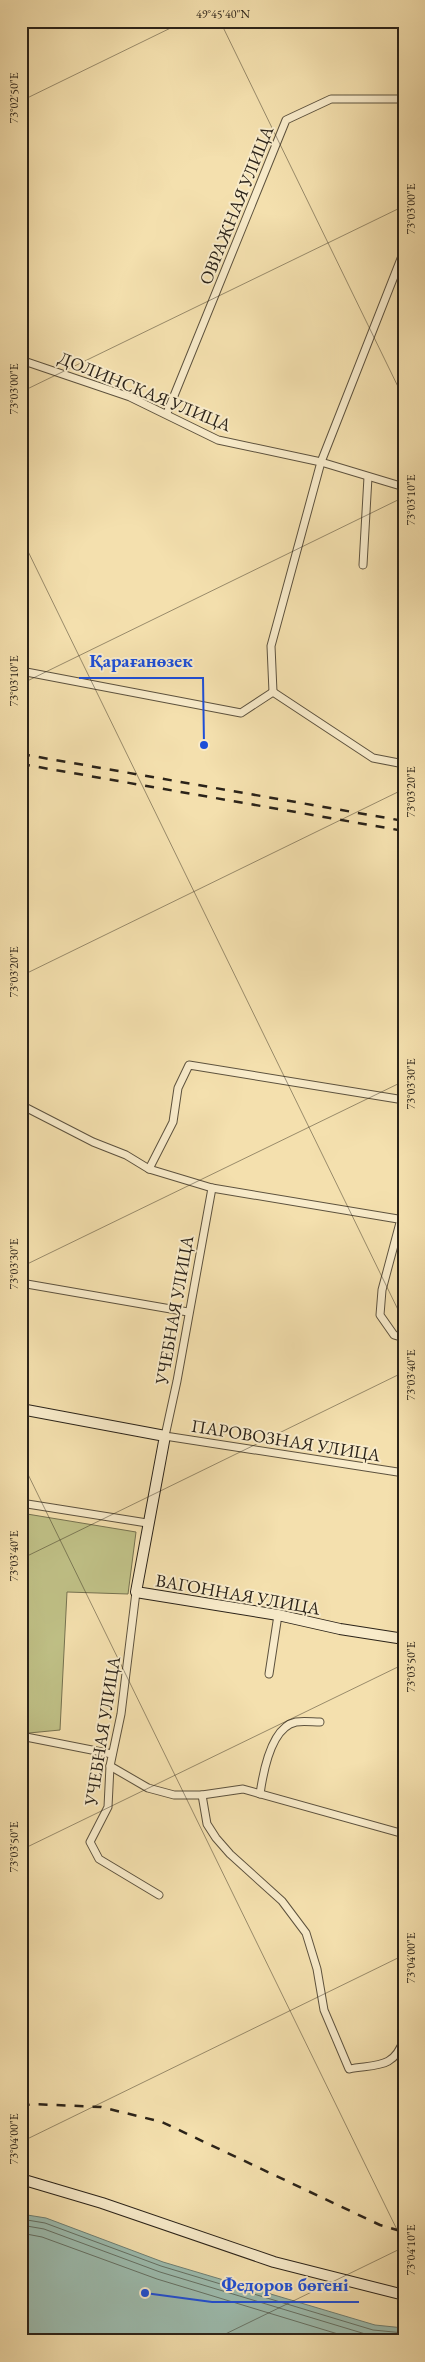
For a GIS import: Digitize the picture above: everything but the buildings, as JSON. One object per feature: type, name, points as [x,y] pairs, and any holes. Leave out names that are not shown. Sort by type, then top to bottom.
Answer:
[{"type":"street","name":"ОВРАЖНАЯ УЛИЦА","points":[[167,413],[286,120],[331,99],[404,99]]},
{"type":"street","points":[[273,692],[271,646],[321,462],[404,251]]},
{"type":"street","name":"ДОЛИНСКАЯ УЛИЦА","points":[[21,360],[130,397],[167,413],[218,440],[321,462],[404,487]]},
{"type":"street","points":[[363,565],[368,477]]},
{"type":"street","points":[[21,671],[240,713],[273,692]]},
{"type":"street","points":[[273,692],[373,758],[404,764]]},
{"type":"street","points":[[149,1169],[172,1122],[178,1088],[189,1065],[404,1100]]},
{"type":"street","points":[[21,1105],[93,1142],[126,1155],[149,1169],[212,1188],[402,1219],[382,1290],[380,1315],[394,1335],[404,1338]]},
{"type":"street","name":"УЧЕБНАЯ УЛИЦА","points":[[165,1436],[177,1381],[212,1188]]},
{"type":"street","points":[[21,1283],[188,1312]]},
{"type":"street","points":[[21,1409],[165,1436]]},
{"type":"street","name":"ПАРОВОЗНАЯ УЛИЦА","points":[[165,1436],[404,1473]]},
{"type":"street","name":"ВАГОННАЯ УЛИЦА","points":[[165,1436],[147,1524],[136,1592],[278,1615],[340,1629],[404,1639]]},
{"type":"street","points":[[21,1503],[147,1524]]},
{"type":"street","name":"УЧЕБНАЯ УЛИЦА","points":[[136,1592],[121,1714],[110,1766],[108,1806],[90,1842],[99,1859],[159,1896]]},
{"type":"street","points":[[269,1674],[278,1615]]},
{"type":"street","points":[[260,1794],[266,1761],[283,1730],[295,1722],[320,1722]]},
{"type":"street","points":[[21,1734],[26,1737],[112,1754]]},
{"type":"street","points":[[110,1766],[148,1788],[174,1794],[202,1795],[243,1790],[404,1834]]},
{"type":"street","points":[[202,1795],[207,1824],[216,1838],[230,1854],[282,1901],[306,1933],[317,1968],[324,2010],[349,2069],[392,2061],[399,2053],[404,2038]]},
{"type":"street","points":[[21,2179],[102,2203],[274,2262],[404,2295]]},
{"type":"green space","points":[[21,1513],[136,1532],[128,1594],[67,1592],[60,1730],[29,1733],[21,1727]]},
{"type":"water","points":[[21,2214],[46,2218],[163,2262],[375,2325],[404,2328],[404,2341],[21,2341]]},
{"type":"railway","points":[[21,754],[404,821]]},
{"type":"railway","points":[[21,764],[404,831]]},
{"type":"railway","points":[[21,2107],[31,2104],[101,2107],[162,2122],[380,2225],[404,2232]]},
{"type":"place","name":"Қарағанөзек","points":[[204,745]]},
{"type":"place","name":"Федоров бөгені","points":[[145,2293]]}]
